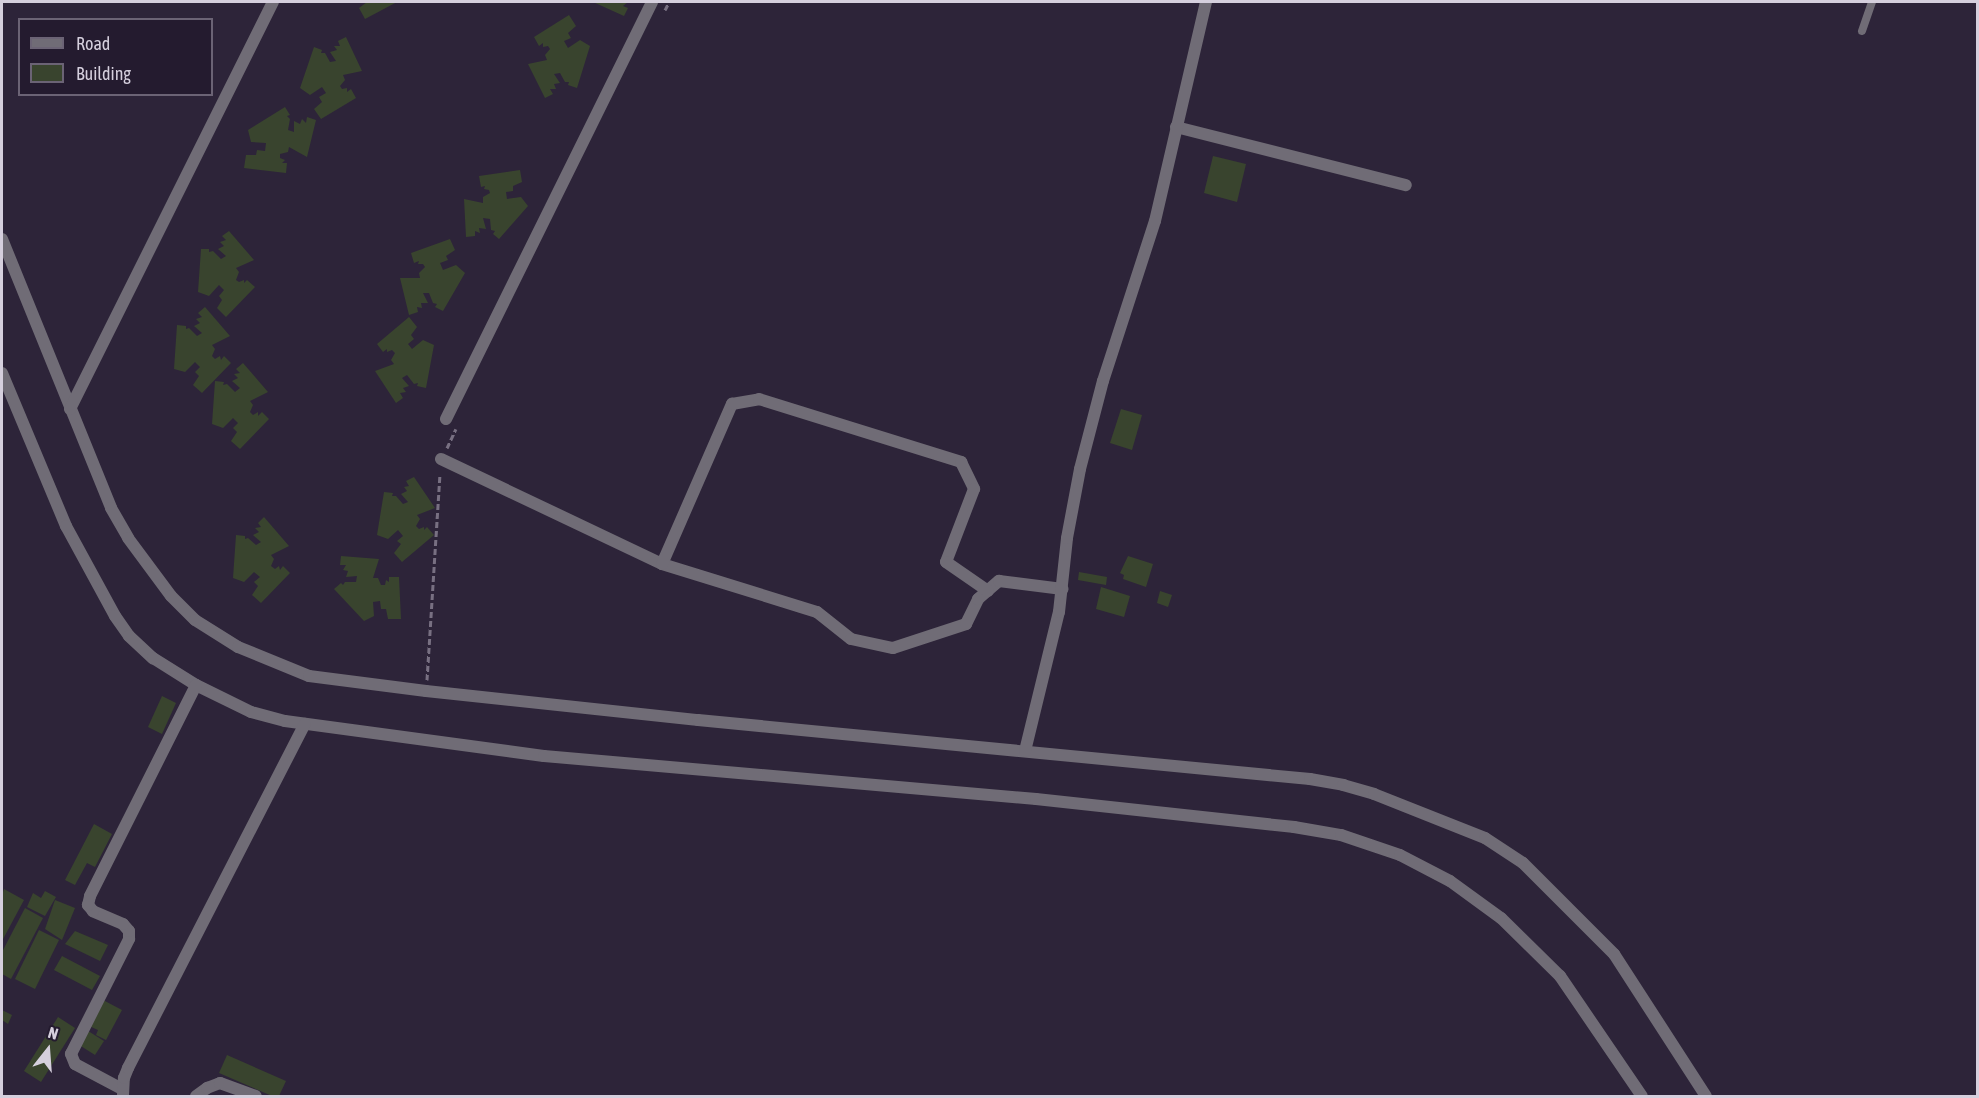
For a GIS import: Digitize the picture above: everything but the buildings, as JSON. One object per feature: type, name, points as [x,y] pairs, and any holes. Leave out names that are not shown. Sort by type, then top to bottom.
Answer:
[{"type":"street","points":[[70,409],[273,2]]},
{"type":"street","points":[[446,419],[652,2]]},
{"type":"street","points":[[1025,751],[1059,612],[1067,538],[1080,469],[1102,381],[1155,220],[1206,2]]},
{"type":"street","points":[[1176,127],[1406,185]]},
{"type":"street","points":[[2,239],[111,508],[128,538],[171,596],[195,620],[238,647],[290,670],[309,675],[426,691],[1344,784],[1485,838],[1522,863],[1614,954],[1706,1096]]},
{"type":"street","points":[[2,372],[66,526],[115,616],[129,636],[153,658],[196,685],[251,712],[269,718],[306,724],[544,756],[1036,799],[1294,827],[1341,835],[1400,855],[1450,881],[1502,918],[1560,976],[1642,1096]]},
{"type":"street","points":[[662,564],[732,404],[759,399],[961,462],[974,489],[946,562],[988,591]]},
{"type":"street","points":[[441,459],[662,564],[817,612],[851,639],[893,648],[966,624],[978,599],[999,581],[1062,589]]},
{"type":"street","points":[[196,685],[90,896],[88,905],[93,911],[123,924],[129,931],[129,939],[70,1054],[75,1064],[123,1093],[128,1068],[306,724]]},
{"type":"street","points":[[196,1096],[220,1083],[256,1096]]},
{"type":"lane","points":[[1862,31],[1872,2]]},
{"type":"path","points":[[664,12],[669,2]]},
{"type":"path","points":[[426,691],[441,459],[457,427]]}]
